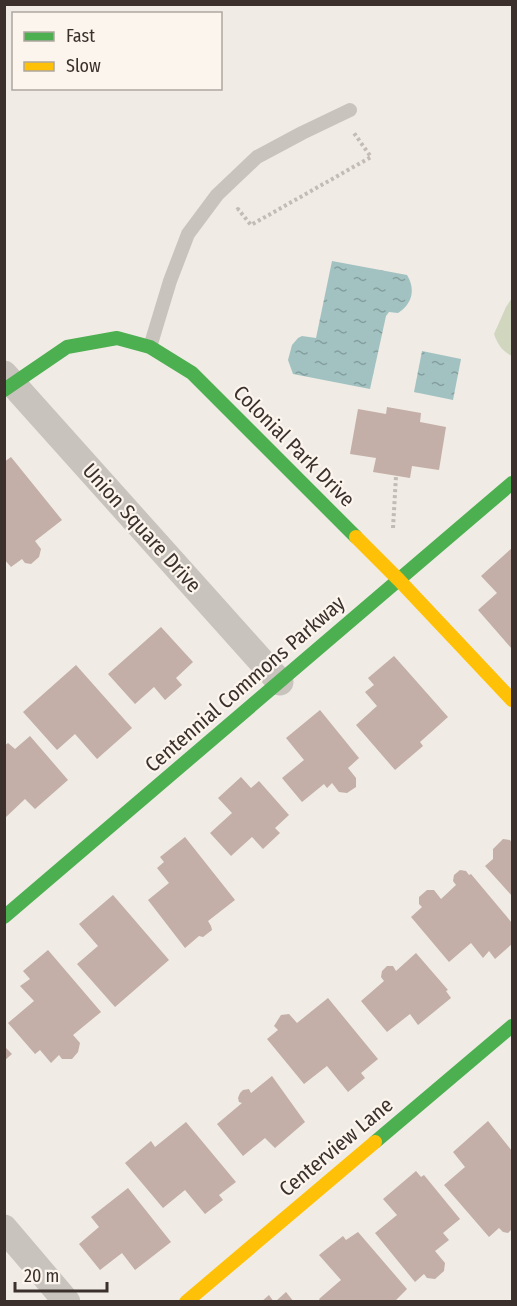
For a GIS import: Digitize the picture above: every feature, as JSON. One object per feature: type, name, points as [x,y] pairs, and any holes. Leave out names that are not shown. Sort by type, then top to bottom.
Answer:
[{"type":"street","name":"Colonial Park Drive","points":[[7,382],[68,347],[117,338],[150,346],[192,373],[399,580],[513,700]]},
{"type":"street","name":"Union Square Drive","points":[[7,382],[280,682]]},
{"type":"street","name":"Centennial Commons Parkway","points":[[4,917],[513,483]]},
{"type":"street","name":"Centerview Lane","points":[[186,1302],[513,1026]]},
{"type":"street","points":[[4,1228],[67,1302]]},
{"type":"lane","points":[[150,346],[170,281],[188,234],[217,195],[257,157],[350,110]]},
{"type":"path","points":[[230,217],[238,209],[251,225],[371,158],[353,132]]},
{"type":"path","points":[[391,536],[394,525],[396,476]]},
{"type":"green space","points":[[512,298],[512,356],[501,347],[494,334]]},
{"type":"water","points":[[332,261],[407,275],[410,281],[412,291],[407,305],[398,313],[389,312],[386,316],[370,389],[293,374],[288,360],[292,345],[298,338],[302,336],[316,338]]},
{"type":"water","points":[[422,351],[461,359],[453,400],[414,392]]},
{"type":"building","points":[[387,407],[421,413],[420,422],[446,427],[439,470],[412,466],[410,478],[373,472],[376,458],[350,454],[358,409],[386,414]]},
{"type":"building","points":[[11,457],[62,520],[35,541],[41,549],[39,557],[31,564],[25,563],[22,559],[11,567],[4,559],[4,462]]},
{"type":"building","points":[[512,548],[512,649],[478,610],[497,593],[481,576]]},
{"type":"building","points":[[161,627],[193,662],[176,678],[182,685],[165,700],[154,687],[135,704],[108,674]]},
{"type":"building","points":[[394,656],[448,717],[420,742],[423,746],[395,770],[356,725],[377,706],[365,692],[374,685],[368,678]]},
{"type":"building","points":[[76,665],[132,728],[97,759],[75,734],[57,750],[23,712]]},
{"type":"building","points":[[320,710],[359,758],[348,768],[356,778],[356,787],[347,793],[339,792],[332,783],[327,788],[324,784],[302,802],[282,778],[304,760],[286,738]]},
{"type":"building","points":[[30,736],[68,780],[35,809],[25,799],[6,817],[4,746],[8,743],[15,749]]},
{"type":"building","points":[[241,777],[251,788],[259,781],[289,815],[275,828],[280,833],[263,849],[252,837],[231,856],[210,833],[232,813],[218,798]]},
{"type":"building","points":[[185,837],[235,900],[208,921],[212,930],[203,937],[199,936],[185,948],[148,900],[169,883],[157,868],[164,862],[160,857]]},
{"type":"building","points":[[503,839],[510,840],[512,843],[512,896],[485,866],[493,859],[493,849]]},
{"type":"building","points":[[460,870],[471,874],[512,923],[512,944],[495,959],[489,951],[483,958],[471,943],[449,962],[411,917],[422,907],[419,904],[419,897],[427,890],[434,890],[441,899],[456,885],[453,881],[454,875]]},
{"type":"building","points":[[113,895],[169,960],[115,1007],[77,964],[98,946],[79,924]]},
{"type":"building","points":[[48,950],[101,1012],[73,1035],[80,1043],[78,1052],[72,1059],[62,1059],[59,1055],[51,1063],[40,1050],[35,1054],[8,1023],[34,1001],[20,986],[30,979],[23,971]]},
{"type":"building","points":[[416,953],[448,990],[446,991],[451,998],[418,1025],[410,1014],[387,1032],[361,1001],[384,981],[381,977],[382,971],[387,966],[393,966],[396,971]]},
{"type":"building","points":[[328,998],[378,1059],[361,1073],[365,1078],[348,1092],[327,1066],[304,1084],[267,1039],[278,1030],[274,1026],[281,1015],[289,1014],[297,1023]]},
{"type":"building","points":[[4,1046],[12,1054],[4,1061]]},
{"type":"building","points":[[272,1076],[305,1122],[275,1148],[265,1138],[243,1156],[217,1124],[242,1103],[238,1098],[243,1090],[249,1089],[251,1093]]},
{"type":"building","points":[[488,1121],[512,1151],[512,1229],[508,1233],[499,1228],[489,1237],[444,1185],[465,1167],[453,1152]]},
{"type":"building","points":[[186,1122],[236,1182],[219,1195],[223,1200],[205,1214],[185,1190],[163,1208],[125,1163],[151,1141],[155,1147]]},
{"type":"building","points":[[416,1171],[421,1177],[424,1175],[460,1219],[443,1233],[449,1240],[435,1251],[445,1263],[444,1271],[435,1279],[427,1278],[424,1274],[415,1282],[375,1233],[397,1215],[383,1199]]},
{"type":"building","points":[[128,1188],[171,1242],[135,1270],[122,1253],[100,1270],[79,1244],[99,1227],[91,1217]]},
{"type":"building","points":[[358,1232],[407,1289],[394,1302],[321,1302],[319,1299],[341,1280],[319,1255],[343,1236],[346,1240]]},
{"type":"building","points":[[286,1292],[294,1302],[275,1302]]},
{"type":"building","points":[[269,1295],[274,1302],[261,1302]]},
{"type":"traffic: fast","points":[[4,390],[67,347],[117,338],[150,347],[192,373],[356,537]]},
{"type":"traffic: fast","points":[[4,917],[512,483]]},
{"type":"traffic: fast","points":[[375,1142],[512,1026]]},
{"type":"traffic: slow","points":[[356,537],[512,700]]},
{"type":"traffic: slow","points":[[186,1302],[375,1142]]}]
